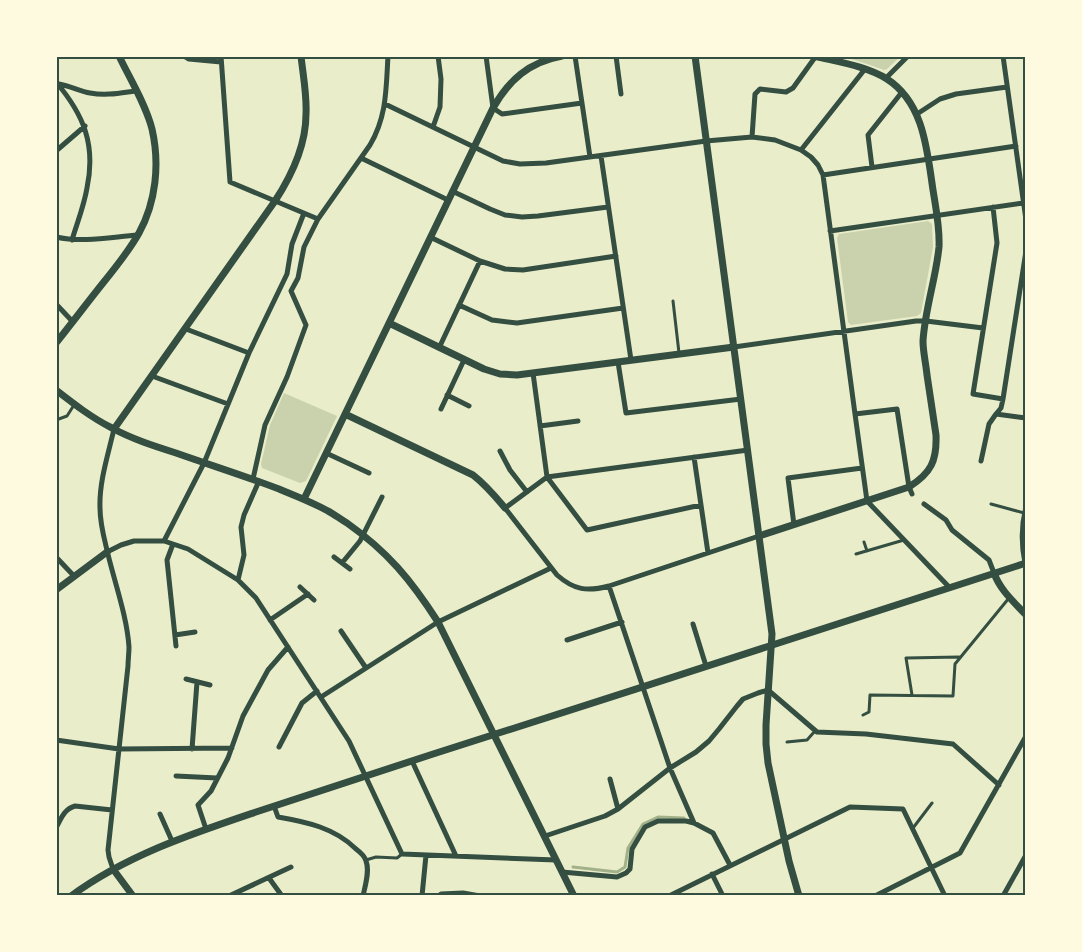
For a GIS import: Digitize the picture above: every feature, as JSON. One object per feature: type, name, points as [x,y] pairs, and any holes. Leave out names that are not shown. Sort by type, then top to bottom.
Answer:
[{"type":"street","points":[[56,344],[127,253],[148,214],[153,195],[156,176],[155,150],[151,128],[145,109],[119,56]]},
{"type":"street","points":[[184,56],[189,59],[221,59],[230,182],[318,219]]},
{"type":"street","points":[[133,896],[113,869],[108,850],[129,647],[126,626],[101,522],[100,496],[114,429],[186,329],[292,174],[301,147],[306,116],[301,56]]},
{"type":"street","points":[[238,580],[244,554],[241,527],[256,480],[265,425],[287,377],[306,325],[291,291],[298,278],[304,247],[318,219],[361,158],[381,123],[385,104],[388,56]]},
{"type":"street","points":[[433,127],[440,107],[441,79],[438,56]]},
{"type":"street","points":[[486,56],[493,108],[502,114],[582,103]]},
{"type":"street","points":[[304,499],[452,191],[501,94],[513,80],[526,70],[541,62],[562,56]]},
{"type":"street","points":[[575,56],[590,157]]},
{"type":"street","points":[[616,56],[621,94]]},
{"type":"street","points":[[695,56],[772,634],[766,725],[767,754],[789,861],[799,896]]},
{"type":"street","points":[[345,414],[473,475],[483,482],[551,568],[565,582],[587,590],[609,586],[867,501],[910,490],[926,474],[934,459],[936,448],[936,435],[923,342],[935,276],[939,231],[924,132],[917,114],[902,92],[886,78],[865,69],[815,56],[793,88],[786,92],[760,89],[755,94],[752,136]]},
{"type":"street","points":[[886,78],[908,56]]},
{"type":"street","points":[[1003,56],[1026,220]]},
{"type":"street","points":[[801,150],[865,69]]},
{"type":"street","points":[[57,84],[89,93],[105,94],[135,91]]},
{"type":"street","points":[[57,84],[75,108],[85,126],[89,140],[90,165],[87,189],[72,240]]},
{"type":"street","points":[[917,114],[940,99],[956,94],[1007,87]]},
{"type":"street","points":[[872,167],[868,135],[902,92]]},
{"type":"street","points":[[385,104],[503,160],[520,164],[546,163],[752,136],[775,140],[801,150],[811,157],[823,175],[867,501],[950,588]]},
{"type":"street","points":[[56,151],[85,126]]},
{"type":"street","points":[[823,175],[1016,146]]},
{"type":"street","points":[[601,156],[631,360]]},
{"type":"street","points":[[361,158],[448,200]]},
{"type":"street","points":[[452,191],[490,210],[505,215],[522,217],[608,206]]},
{"type":"street","points":[[830,231],[1023,203]]},
{"type":"street","points":[[993,207],[997,243],[973,394],[1003,398]]},
{"type":"street","points":[[164,541],[204,463],[249,353],[287,274],[292,244],[304,213]]},
{"type":"street","points":[[56,237],[72,240],[138,235]]},
{"type":"street","points":[[430,237],[480,260],[505,269],[523,270],[616,256]]},
{"type":"street","points":[[981,461],[989,424],[1001,408],[1026,252]]},
{"type":"street","points":[[439,348],[480,260]]},
{"type":"street","points":[[56,304],[73,322]]},
{"type":"street","points":[[459,306],[492,320],[517,323],[623,308]]},
{"type":"street","points":[[389,323],[484,369],[500,374],[517,375],[916,321],[983,328]]},
{"type":"street","points":[[186,329],[249,353]]},
{"type":"street","points":[[441,409],[464,360]]},
{"type":"street","points":[[618,362],[626,413],[741,399]]},
{"type":"street","points":[[533,373],[546,477],[587,530],[701,505]]},
{"type":"street","points":[[152,376],[228,404]]},
{"type":"street","points":[[56,390],[94,418],[114,429],[154,446],[256,480],[329,511],[384,552],[419,592],[438,622],[574,896]]},
{"type":"street","points":[[447,396],[469,406]]},
{"type":"street","points":[[855,414],[897,409],[910,490]]},
{"type":"street","points":[[996,414],[1026,418]]},
{"type":"street","points":[[540,426],[578,421]]},
{"type":"street","points":[[505,508],[546,477],[748,450]]},
{"type":"street","points":[[500,451],[510,470],[527,492]]},
{"type":"street","points":[[326,453],[369,473]]},
{"type":"street","points":[[694,457],[708,554]]},
{"type":"street","points":[[794,525],[788,478],[862,468]]},
{"type":"street","points":[[342,563],[360,541],[382,496]]},
{"type":"street","points":[[924,504],[946,520],[952,530],[989,560],[997,582],[1009,598],[1026,615]]},
{"type":"street","points":[[71,896],[113,869],[172,841],[206,829],[1025,563],[1022,549],[1022,521],[1025,510]]},
{"type":"street","points":[[56,590],[107,552],[121,545],[134,542],[164,541],[188,549],[238,580],[256,598],[349,741],[402,854],[556,860]]},
{"type":"street","points":[[173,544],[167,560],[176,646]]},
{"type":"street","points":[[56,557],[74,576]]},
{"type":"street","points":[[334,557],[350,569]]},
{"type":"street","points":[[321,697],[438,622],[551,568]]},
{"type":"street","points":[[609,586],[670,768],[694,824]]},
{"type":"street","points":[[300,587],[314,600]]},
{"type":"street","points":[[270,620],[308,594]]},
{"type":"street","points":[[567,640],[622,622]]},
{"type":"street","points":[[693,624],[706,666]]},
{"type":"street","points":[[341,631],[366,668]]},
{"type":"street","points":[[175,634],[195,632]]},
{"type":"street","points":[[206,829],[198,805],[210,791],[228,758],[243,716],[268,670],[288,647]]},
{"type":"street","points":[[186,679],[210,685]]},
{"type":"street","points":[[192,749],[197,682]]},
{"type":"street","points":[[768,690],[817,732],[866,734],[953,744],[999,785]]},
{"type":"street","points":[[545,836],[605,816],[618,809],[670,768],[696,752],[709,741],[720,730],[743,699],[758,692],[768,690]]},
{"type":"street","points":[[279,747],[302,702],[317,691]]},
{"type":"street","points":[[875,896],[960,854],[1026,736]]},
{"type":"street","points":[[56,740],[119,749],[232,748]]},
{"type":"street","points":[[412,761],[456,856]]},
{"type":"street","points":[[176,776],[217,778]]},
{"type":"street","points":[[610,779],[618,809]]},
{"type":"street","points":[[56,828],[65,812],[74,806],[112,810]]},
{"type":"street","points":[[274,806],[278,817],[306,822],[335,833],[351,844],[366,860],[367,870],[364,896]]},
{"type":"street","points":[[669,896],[850,807],[903,809],[945,896]]},
{"type":"street","points":[[160,814],[172,841]]},
{"type":"street","points":[[562,872],[622,876],[630,869],[632,848],[645,827],[658,821],[686,821],[713,833],[730,865]]},
{"type":"street","points":[[1003,896],[1026,854]]},
{"type":"street","points":[[422,896],[426,855]]},
{"type":"street","points":[[229,896],[291,867]]},
{"type":"street","points":[[712,874],[723,896]]},
{"type":"street","points":[[269,878],[282,896]]},
{"type":"street","points":[[438,896],[441,894],[463,893],[480,896]]},
{"type":"lane","points":[[673,301],[680,354]]},
{"type":"lane","points":[[56,420],[66,416],[75,404]]},
{"type":"lane","points":[[991,504],[1025,510]]},
{"type":"lane","points":[[856,554],[905,540]]},
{"type":"lane","points":[[864,542],[867,551]]},
{"type":"lane","points":[[863,715],[870,712],[870,695],[953,696],[955,664],[1009,598]]},
{"type":"lane","points":[[912,695],[906,658],[959,658]]},
{"type":"lane","points":[[787,742],[806,740],[815,731]]},
{"type":"lane","points":[[912,829],[932,803]]},
{"type":"lane","points":[[366,860],[376,857],[397,858],[402,854]]},
{"type":"green space","points":[[842,56],[901,56],[884,70]]},
{"type":"green space","points":[[928,221],[932,224],[933,247],[921,313],[917,316],[851,325],[848,322],[837,238],[839,234]]},
{"type":"green space","points":[[284,393],[337,416],[306,481],[300,483],[262,468],[261,464],[270,425]]},
{"type":"waterway","points":[[573,867],[617,872],[625,867],[628,848],[643,824],[658,817],[684,818]]}]
